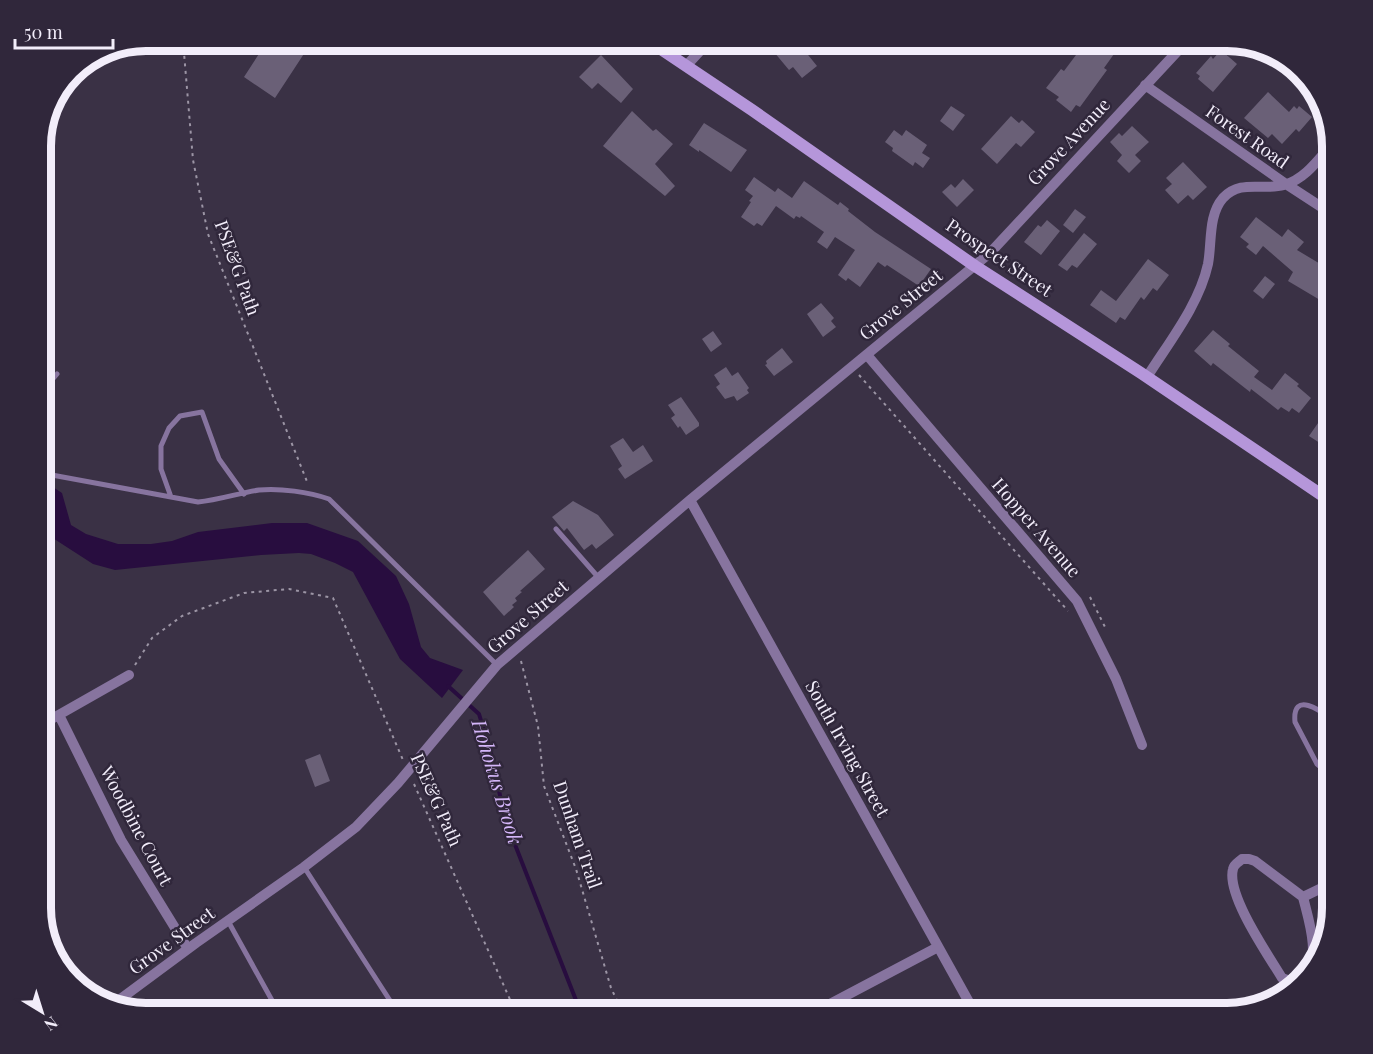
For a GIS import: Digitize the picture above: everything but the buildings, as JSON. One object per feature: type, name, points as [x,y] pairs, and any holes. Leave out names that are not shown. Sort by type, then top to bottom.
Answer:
[{"type":"main road","name":"Prospect Street","points":[[666,51],[975,266],[1147,377],[1322,495]]},
{"type":"street","points":[[687,65],[699,51]]},
{"type":"street","name":"Grove Avenue","points":[[975,266],[990,253],[1145,85],[1173,51]]},
{"type":"street","name":"Forest Road","points":[[1145,85],[1322,207]]},
{"type":"street","points":[[1147,377],[1181,323],[1202,283],[1209,257],[1214,216],[1218,206],[1233,190],[1245,186],[1267,187],[1286,184],[1309,170],[1322,155]]},
{"type":"street","name":"Grove Street","points":[[121,999],[356,827],[408,771],[497,665],[690,500],[975,266]]},
{"type":"street","name":"Hopper Avenue","points":[[867,355],[1077,602],[1116,680],[1142,745]]},
{"type":"street","name":"South Irving Street","points":[[690,500],[969,1003]]},
{"type":"street","points":[[51,719],[129,675]]},
{"type":"street","name":"Woodbine Court","points":[[59,715],[121,840],[188,949]]},
{"type":"street","points":[[1288,980],[1282,978],[1244,914],[1237,895],[1233,870],[1236,863],[1249,858],[1276,875],[1303,897],[1313,947]]},
{"type":"street","points":[[1303,897],[1322,888]]},
{"type":"street","points":[[834,1003],[938,947]]},
{"type":"lane","points":[[51,381],[57,374]]},
{"type":"lane","points":[[171,497],[161,469],[161,446],[169,428],[180,416],[202,412],[219,459],[244,494]]},
{"type":"lane","points":[[51,475],[198,502],[259,490],[312,493],[329,499],[497,665]]},
{"type":"lane","points":[[556,529],[598,577]]},
{"type":"lane","points":[[1322,712],[1308,704],[1297,709],[1294,716],[1317,764],[1322,768]]},
{"type":"lane","points":[[304,867],[391,1003]]},
{"type":"lane","points":[[228,921],[273,1003]]},
{"type":"path","name":"PSE&G Path","points":[[184,51],[193,160],[208,234],[312,493]]},
{"type":"path","points":[[858,375],[1071,614]]},
{"type":"path","name":"PSE&G Path","points":[[129,675],[152,638],[182,616],[244,593],[290,588],[333,598],[511,1003]]},
{"type":"path","name":"Dunham Trail","points":[[521,661],[538,726],[544,786],[576,869],[617,1003]]},
{"type":"shaded area","points":[[51,486],[62,493],[71,525],[86,534],[118,544],[151,544],[172,541],[198,532],[272,523],[307,523],[358,541],[396,576],[409,604],[421,647],[430,658],[463,670],[442,698],[400,659],[353,572],[311,554],[261,555],[115,570],[93,564],[51,537]]},
{"type":"waterway","name":"Hohokus Brook","points":[[448,686],[479,714],[491,753],[505,819],[577,1003]]}]
